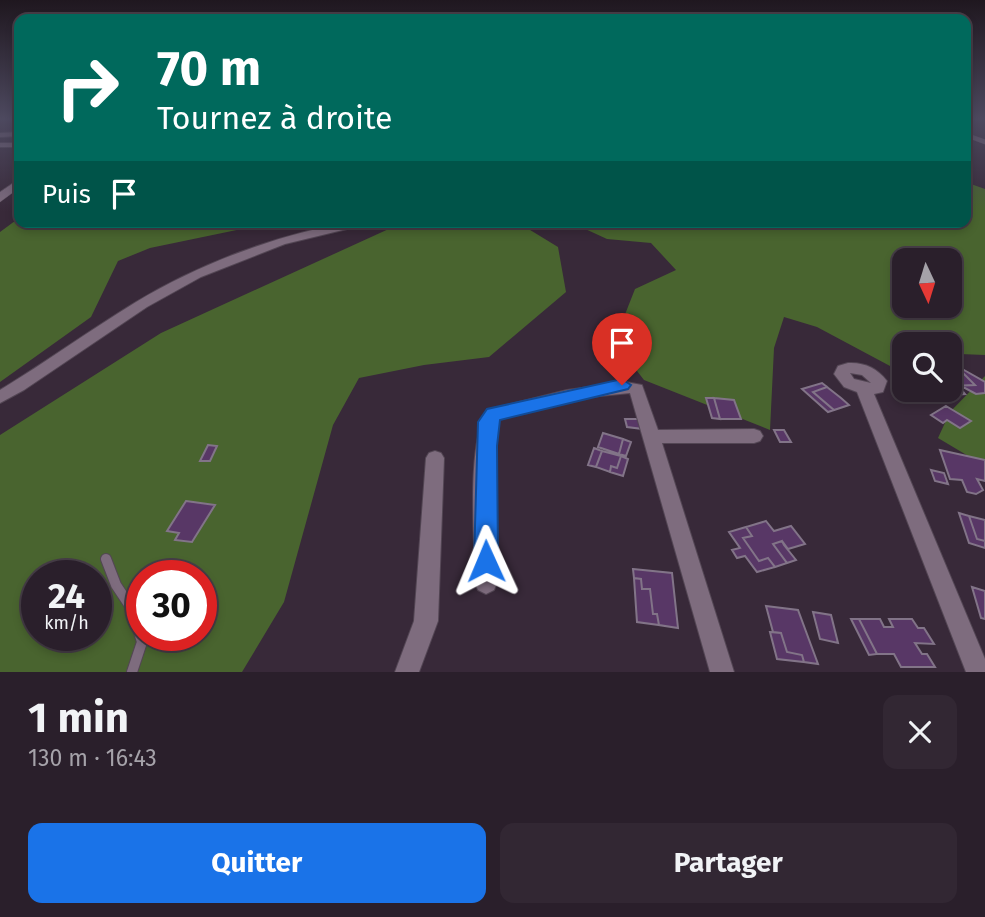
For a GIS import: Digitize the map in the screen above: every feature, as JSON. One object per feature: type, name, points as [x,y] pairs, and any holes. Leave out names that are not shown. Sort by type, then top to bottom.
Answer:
[{"type":"street","points":[[0,198],[14,186]]},
{"type":"street","points":[[0,397],[145,303],[234,258],[290,237],[339,228]]},
{"type":"street","points":[[486,583],[487,446],[488,422],[493,414],[590,391],[629,385],[636,389],[652,437],[722,672]]},
{"type":"street","points":[[864,389],[978,672]]},
{"type":"street","points":[[652,437],[754,436]]},
{"type":"street","points":[[407,672],[426,621],[435,458]]},
{"type":"lane","points":[[106,559],[116,585],[132,609],[142,642],[132,672]]},
{"type":"green space","points":[[971,184],[985,189],[985,355],[962,354],[962,332],[892,332],[892,367],[817,327],[784,317],[774,348],[770,430],[644,380],[620,349],[624,317],[635,289],[676,270],[651,243],[607,239],[583,228],[971,228]]},
{"type":"green space","points":[[14,222],[14,228],[246,228],[150,248],[118,261],[91,317],[0,382],[0,232]]},
{"type":"green space","points":[[391,228],[527,228],[558,247],[566,292],[489,357],[424,365],[359,378],[333,425],[284,602],[242,672],[0,672],[0,435],[161,333]]},
{"type":"green space","points":[[985,376],[985,466],[938,438],[950,412]]},
{"type":"building","points":[[962,370],[985,382],[985,393],[976,394],[962,388],[962,386],[975,385]]},
{"type":"building","points":[[962,373],[963,373],[975,385],[962,386]]},
{"type":"building","points":[[822,383],[827,387],[813,392],[834,410],[828,412],[802,389]]},
{"type":"building","points":[[827,387],[849,405],[834,410],[813,392]]},
{"type":"building","points":[[706,398],[714,398],[720,419],[712,418]]},
{"type":"building","points":[[714,398],[734,400],[741,419],[720,419]]},
{"type":"building","points":[[946,406],[971,421],[960,428],[947,420],[943,423],[931,415]]},
{"type":"building","points":[[625,419],[641,419],[643,429],[627,427]]},
{"type":"building","points":[[774,430],[784,430],[791,442],[780,442]]},
{"type":"building","points":[[603,433],[623,439],[619,454],[598,447]]},
{"type":"building","points":[[623,439],[631,442],[626,456],[619,454]]},
{"type":"building","points":[[208,445],[217,446],[210,461],[200,461]]},
{"type":"building","points":[[594,448],[602,451],[596,467],[588,465]]},
{"type":"building","points":[[940,450],[985,460],[985,481],[977,479],[983,490],[976,494],[967,492],[962,480],[950,479]]},
{"type":"building","points":[[602,451],[621,456],[617,468],[611,466],[610,472],[596,467]]},
{"type":"building","points":[[621,456],[628,459],[623,476],[610,472],[611,466],[617,468]]},
{"type":"building","points":[[931,470],[944,473],[948,484],[935,481]]},
{"type":"building","points":[[186,501],[215,505],[192,542],[175,540],[179,533],[167,531]]},
{"type":"building","points":[[959,513],[969,516],[977,539],[985,541],[985,548],[969,543]]},
{"type":"building","points":[[969,516],[985,520],[985,541],[977,539]]},
{"type":"building","points":[[766,521],[774,531],[791,526],[805,544],[788,549],[782,541],[773,544],[787,563],[775,567],[768,558],[759,561],[743,538],[752,536],[746,527]]},
{"type":"building","points":[[746,527],[752,536],[743,538],[759,561],[768,558],[775,567],[757,572],[745,556],[737,558],[732,550],[740,548],[729,532]]},
{"type":"building","points":[[782,541],[796,560],[787,563],[773,544]]},
{"type":"building","points":[[633,569],[672,573],[678,628],[659,625],[657,614],[653,614],[650,589],[642,589],[641,579],[634,578]]},
{"type":"building","points":[[634,578],[641,579],[642,589],[650,589],[653,614],[657,614],[659,625],[637,622]]},
{"type":"building","points":[[972,587],[985,591],[985,619],[981,618]]},
{"type":"building","points":[[766,606],[798,610],[818,664],[804,662],[802,655],[787,652],[781,633],[773,632]]},
{"type":"building","points":[[813,612],[831,615],[838,643],[820,639]]},
{"type":"building","points":[[851,619],[859,619],[877,654],[869,655]]},
{"type":"building","points":[[859,619],[880,619],[884,627],[893,627],[889,619],[912,619],[918,628],[924,628],[934,644],[915,643],[922,654],[927,654],[935,667],[901,667],[894,654],[877,654]]},
{"type":"building","points":[[770,632],[781,633],[787,652],[802,655],[804,662],[777,659]]},
{"type":"route","points":[[486,561],[488,422],[493,414],[622,385]]}]
